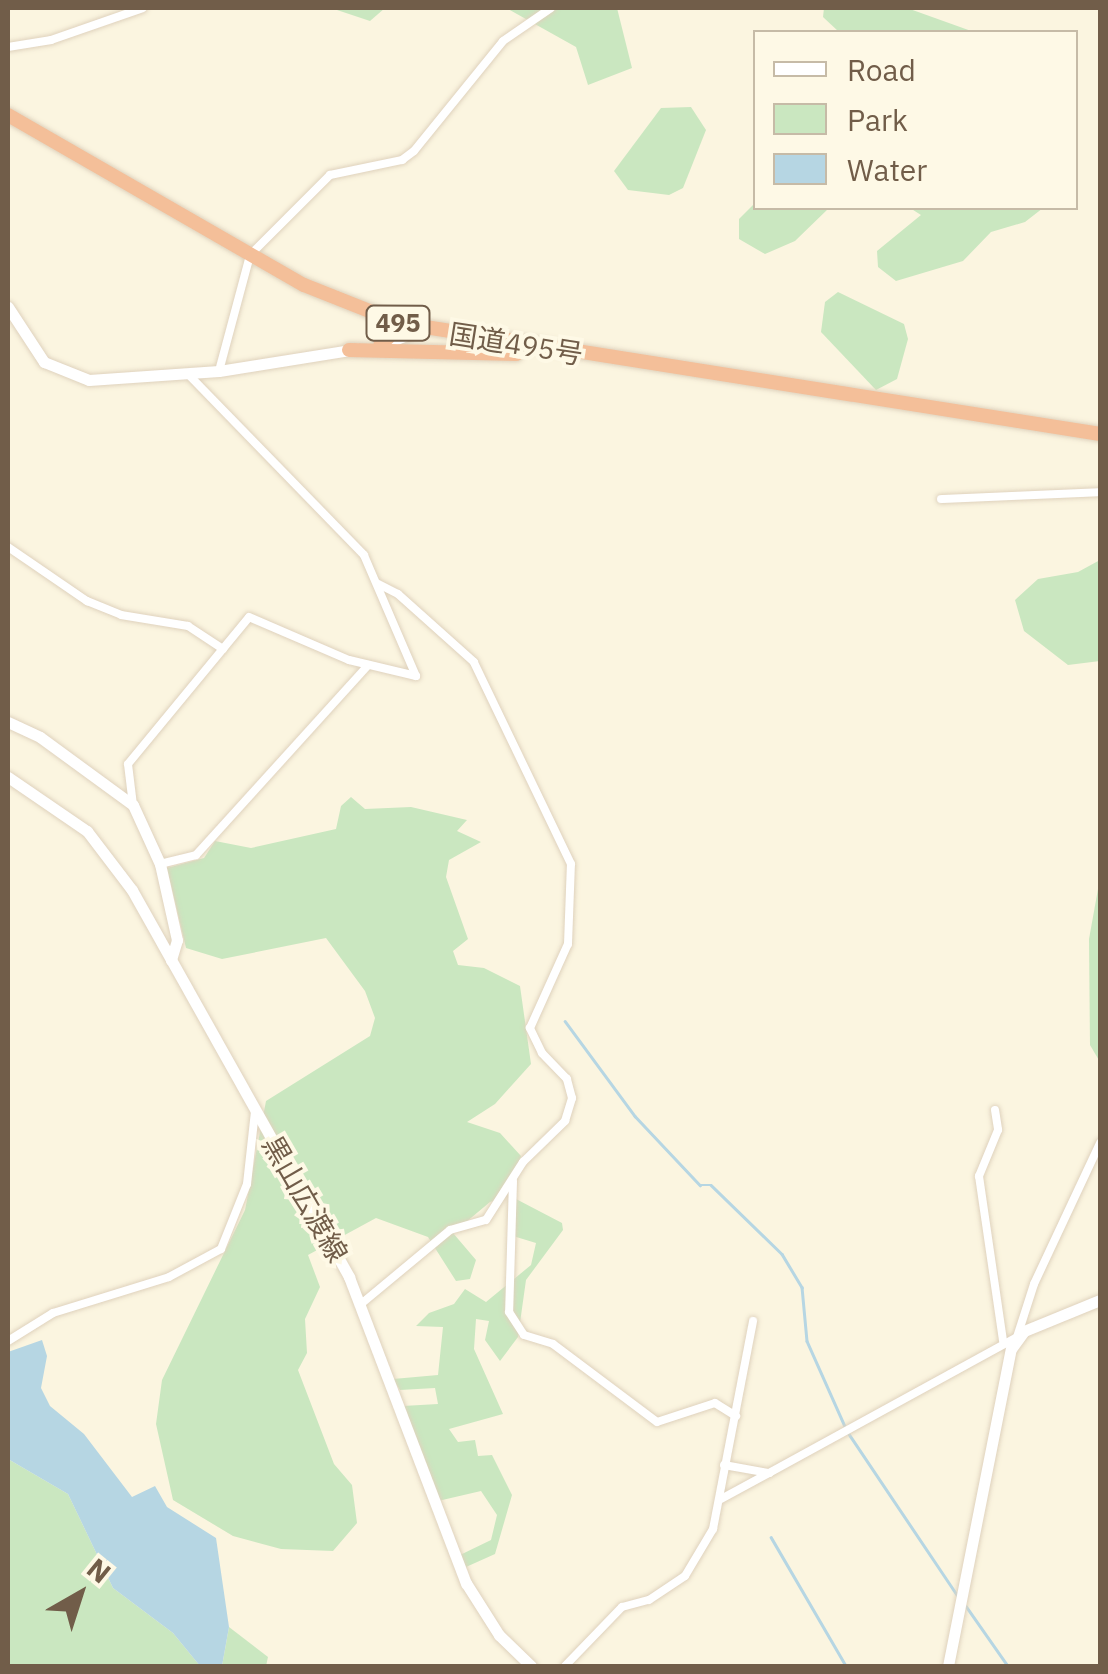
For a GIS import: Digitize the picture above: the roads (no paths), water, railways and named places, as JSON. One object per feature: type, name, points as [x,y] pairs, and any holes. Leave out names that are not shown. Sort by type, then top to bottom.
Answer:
[{"type":"highway","name":"国道495号","points":[[8,115],[250,255],[371,314],[423,329],[562,352],[1100,434]]},
{"type":"highway","points":[[371,314],[392,334],[380,345]]},
{"type":"highway","points":[[349,350],[562,352]]},
{"type":"highway","name":"国道495号","points":[[836,393],[1100,443]]},
{"type":"street","points":[[8,46],[51,40],[143,8]]},
{"type":"street","points":[[219,371],[250,255],[330,175],[402,160],[414,151],[503,42],[551,8]]},
{"type":"street","points":[[8,307],[35,353],[66,376],[189,375],[380,345],[423,329]]},
{"type":"street","points":[[172,960],[177,940],[160,864],[133,805],[128,764],[249,617],[368,666],[416,676],[364,555],[189,375]]},
{"type":"street","points":[[941,499],[1100,492]]},
{"type":"street","points":[[8,548],[87,601],[121,615],[188,626],[223,649]]},
{"type":"street","points":[[361,1304],[450,1230],[486,1220],[513,1181],[565,1121],[572,1098],[567,1079],[542,1053],[530,1028],[568,944],[571,864],[474,662],[398,594],[378,584]]},
{"type":"street","points":[[160,864],[196,855],[368,666]]},
{"type":"street","points":[[8,722],[40,737],[133,805]]},
{"type":"street","name":"黒山広渡線","points":[[8,777],[52,803],[101,847],[172,960],[361,1304],[466,1582],[523,1665]]},
{"type":"street","points":[[995,1110],[998,1130],[979,1176],[1003,1341]]},
{"type":"street","points":[[8,1341],[53,1312],[169,1277],[221,1249],[246,1184],[254,1111]]},
{"type":"street","points":[[948,1666],[997,1407],[1017,1337],[1034,1284],[1100,1143]]},
{"type":"street","points":[[513,1181],[509,1312],[524,1335],[561,1350],[657,1422],[715,1403],[736,1416]]},
{"type":"street","points":[[721,1499],[1003,1341],[1100,1300]]},
{"type":"street","points":[[565,1666],[622,1606],[649,1600],[684,1576],[713,1529],[754,1321]]},
{"type":"street","points":[[724,1465],[769,1473]]},
{"type":"water","points":[[42,1340],[47,1356],[41,1388],[50,1406],[84,1434],[132,1497],[155,1486],[167,1507],[216,1538],[229,1627],[222,1666],[200,1666],[173,1633],[113,1588],[68,1494],[8,1459],[8,1352]]},
{"type":"waterway","points":[[565,1021],[635,1116],[700,1185],[711,1185],[782,1254],[802,1287],[807,1341],[847,1431],[958,1596]]},
{"type":"waterway","points":[[771,1537],[846,1666]]},
{"type":"waterway","points":[[966,1606],[1008,1666]]}]
